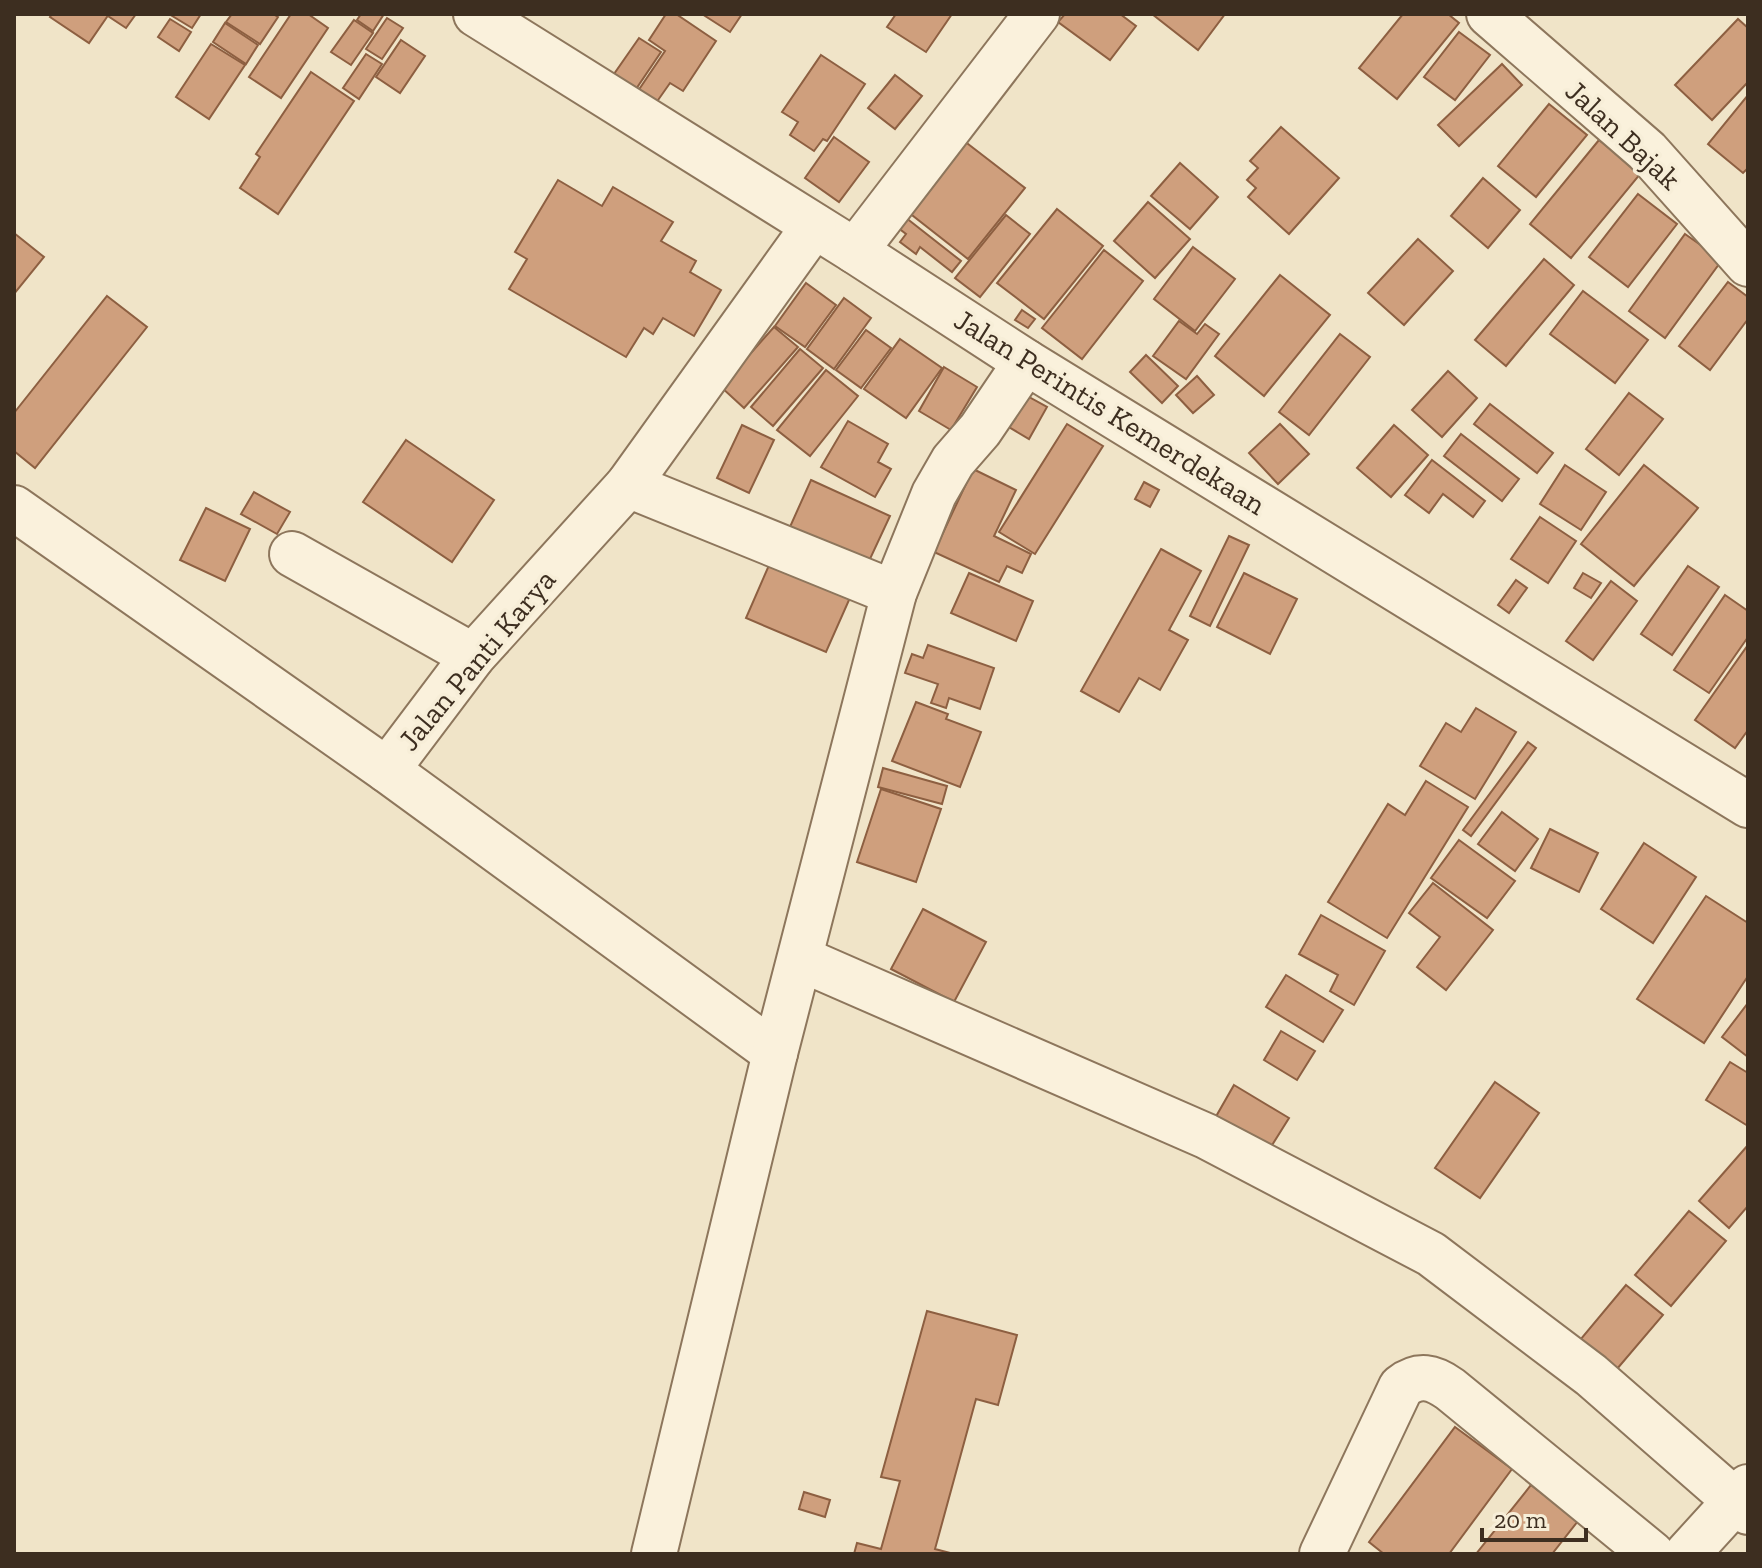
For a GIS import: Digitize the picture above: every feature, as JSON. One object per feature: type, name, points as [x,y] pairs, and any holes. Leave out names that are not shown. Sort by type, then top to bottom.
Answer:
[{"type":"street","name":"Jalan Perintis Kemerdekaan","points":[[476,14],[1026,362],[1748,805]]},
{"type":"street","points":[[855,251],[1037,14]]},
{"type":"street","name":"Jalan Bajak","points":[[1489,14],[1647,151],[1748,264]]},
{"type":"street","name":"Jalan Panti Karya","points":[[14,508],[387,770],[473,656],[628,485],[814,226]]},
{"type":"street","points":[[654,1554],[775,1053],[894,593],[940,483],[1026,362]]},
{"type":"street","points":[[628,485],[894,593]]},
{"type":"street","points":[[292,554],[473,656]]},
{"type":"street","points":[[387,770],[775,1053]]},
{"type":"street","points":[[801,959],[1206,1136],[1431,1254],[1591,1375],[1744,1500],[1687,1554]]},
{"type":"street","points":[[1322,1554],[1401,1387],[1411,1379],[1424,1377],[1450,1389],[1652,1554]]},
{"type":"building","points":[[52,14],[109,14],[89,43],[50,17]]},
{"type":"building","points":[[136,14],[126,28],[108,16]]},
{"type":"building","points":[[169,14],[201,14],[192,28]]},
{"type":"building","points":[[232,14],[273,14],[278,17],[260,44],[226,22]]},
{"type":"building","points":[[291,14],[308,14],[328,28],[281,98],[249,77]]},
{"type":"building","points":[[361,14],[384,14],[373,31],[357,20]]},
{"type":"building","points":[[666,14],[676,14],[716,41],[683,91],[670,83],[656,103],[638,91],[665,51],[649,40]]},
{"type":"building","points":[[702,14],[742,14],[730,32]]},
{"type":"building","points":[[896,14],[952,14],[926,52],[887,27]]},
{"type":"building","points":[[1065,14],[1120,14],[1136,26],[1110,60],[1058,22]]},
{"type":"building","points":[[1152,14],[1225,14],[1198,50]]},
{"type":"building","points":[[1403,14],[1448,14],[1459,23],[1397,99],[1359,68]]},
{"type":"building","points":[[387,18],[403,28],[382,59],[366,49]]},
{"type":"building","points":[[170,19],[191,32],[179,51],[158,37]]},
{"type":"building","points":[[1738,19],[1748,28],[1748,82],[1712,120],[1675,85]]},
{"type":"building","points":[[354,20],[373,33],[351,65],[331,52]]},
{"type":"building","points":[[225,23],[258,45],[246,64],[213,42]]},
{"type":"building","points":[[1459,32],[1490,55],[1455,100],[1424,77]]},
{"type":"building","points":[[639,38],[661,52],[636,89],[614,74]]},
{"type":"building","points":[[401,40],[425,56],[400,93],[376,77]]},
{"type":"building","points":[[211,44],[245,65],[209,119],[176,97]]},
{"type":"building","points":[[366,54],[382,64],[359,99],[343,88]]},
{"type":"building","points":[[821,55],[865,84],[827,141],[823,139],[814,151],[790,135],[798,122],[782,112]]},
{"type":"building","points":[[1502,64],[1522,85],[1459,146],[1438,125]]},
{"type":"building","points":[[311,72],[354,101],[278,214],[240,188],[260,157],[256,154]]},
{"type":"building","points":[[895,75],[922,96],[895,129],[868,108]]},
{"type":"building","points":[[1748,95],[1748,168],[1743,173],[1708,144]]},
{"type":"building","points":[[1549,104],[1587,135],[1536,197],[1498,166]]},
{"type":"building","points":[[1281,127],[1339,178],[1289,234],[1248,197],[1256,188],[1247,180],[1258,168],[1250,161]]},
{"type":"building","points":[[834,137],[869,162],[839,202],[805,178]]},
{"type":"building","points":[[959,137],[1025,188],[968,259],[903,208]]},
{"type":"building","points":[[1599,140],[1641,173],[1571,258],[1530,224]]},
{"type":"building","points":[[1180,163],[1218,197],[1190,229],[1151,196]]},
{"type":"building","points":[[1483,178],[1520,210],[1488,248],[1451,216]]},
{"type":"building","points":[[558,180],[602,206],[613,187],[673,222],[661,241],[696,261],[690,272],[721,290],[694,336],[663,318],[653,334],[644,328],[626,357],[509,289],[527,259],[515,252]]},
{"type":"building","points":[[1638,194],[1677,224],[1628,287],[1589,257]]},
{"type":"building","points":[[1148,202],[1190,239],[1155,278],[1114,241]]},
{"type":"building","points":[[1057,209],[1103,246],[1044,319],[997,283]]},
{"type":"building","points":[[896,210],[961,261],[952,272],[920,247],[916,254],[900,242],[906,234],[888,220]]},
{"type":"building","points":[[1006,215],[1030,234],[980,297],[955,278]]},
{"type":"building","points":[[14,233],[44,257],[14,294]]},
{"type":"building","points":[[1685,234],[1722,260],[1665,338],[1629,311]]},
{"type":"building","points":[[1418,239],[1453,271],[1404,325],[1368,293]]},
{"type":"building","points":[[1193,247],[1235,279],[1195,331],[1154,299]]},
{"type":"building","points":[[1104,250],[1143,281],[1082,359],[1042,328]]},
{"type":"building","points":[[1544,259],[1574,285],[1506,366],[1475,340]]},
{"type":"building","points":[[1280,275],[1330,315],[1264,396],[1215,356]]},
{"type":"building","points":[[1728,282],[1748,297],[1748,319],[1710,370],[1679,346]]},
{"type":"building","points":[[806,283],[836,305],[805,347],[775,326]]},
{"type":"building","points":[[1583,291],[1648,340],[1615,383],[1550,334]]},
{"type":"building","points":[[107,296],[147,327],[35,468],[14,451],[14,413]]},
{"type":"building","points":[[844,298],[871,318],[834,369],[807,349]]},
{"type":"building","points":[[1022,310],[1035,319],[1028,328],[1015,320]]},
{"type":"building","points":[[1179,321],[1197,334],[1205,324],[1219,334],[1186,379],[1153,356]]},
{"type":"building","points":[[774,327],[798,347],[744,408],[721,387]]},
{"type":"building","points":[[866,330],[891,348],[861,388],[836,370]]},
{"type":"building","points":[[1340,334],[1370,357],[1309,435],[1279,412]]},
{"type":"building","points":[[900,339],[942,368],[906,418],[864,389]]},
{"type":"building","points":[[800,349],[823,368],[773,426],[751,407]]},
{"type":"building","points":[[1146,355],[1178,386],[1162,403],[1130,372]]},
{"type":"building","points":[[944,367],[977,387],[951,430],[919,411]]},
{"type":"building","points":[[826,370],[858,396],[810,456],[777,430]]},
{"type":"building","points":[[1448,371],[1477,398],[1442,437],[1412,410]]},
{"type":"building","points":[[1197,376],[1214,395],[1193,413],[1176,395]]},
{"type":"building","points":[[1020,392],[1047,407],[1029,439],[1002,423]]},
{"type":"building","points":[[1629,393],[1663,419],[1619,475],[1586,449]]},
{"type":"building","points":[[1490,404],[1553,453],[1537,473],[1474,424]]},
{"type":"building","points":[[848,421],[888,444],[878,462],[891,469],[875,497],[821,467]]},
{"type":"building","points":[[1067,424],[1103,446],[1035,554],[999,532]]},
{"type":"building","points":[[1280,424],[1309,454],[1278,484],[1249,453]]},
{"type":"building","points":[[742,425],[774,440],[749,493],[717,478]]},
{"type":"building","points":[[1394,425],[1428,455],[1391,497],[1357,468]]},
{"type":"building","points":[[1461,434],[1519,479],[1502,501],[1444,456]]},
{"type":"building","points":[[406,440],[494,500],[452,562],[363,502]]},
{"type":"building","points":[[1432,460],[1485,501],[1473,517],[1443,494],[1429,513],[1405,495]]},
{"type":"building","points":[[1565,465],[1606,492],[1581,530],[1540,504]]},
{"type":"building","points":[[1644,465],[1698,508],[1634,586],[1581,544]]},
{"type":"building","points":[[973,469],[1016,490],[994,536],[1031,554],[1022,573],[1007,566],[999,582],[934,552]]},
{"type":"building","points":[[811,480],[890,516],[863,574],[785,538]]},
{"type":"building","points":[[1144,482],[1159,490],[1150,507],[1135,499]]},
{"type":"building","points":[[254,492],[290,512],[277,534],[241,514]]},
{"type":"building","points":[[206,508],[250,529],[225,581],[180,560]]},
{"type":"building","points":[[1540,517],[1576,541],[1548,583],[1511,559]]},
{"type":"building","points":[[1229,536],[1249,545],[1210,626],[1190,616]]},
{"type":"building","points":[[1161,549],[1201,571],[1169,630],[1188,640],[1160,690],[1139,678],[1119,712],[1081,691]]},
{"type":"building","points":[[773,556],[853,591],[826,652],[746,618]]},
{"type":"building","points":[[1688,566],[1719,587],[1672,655],[1641,634]]},
{"type":"building","points":[[969,573],[1033,601],[1016,641],[951,613]]},
{"type":"building","points":[[1244,573],[1297,599],[1270,654],[1217,627]]},
{"type":"building","points":[[1583,573],[1601,583],[1591,598],[1574,588]]},
{"type":"building","points":[[1516,580],[1527,588],[1509,613],[1498,605]]},
{"type":"building","points":[[1611,581],[1637,601],[1593,660],[1566,641]]},
{"type":"building","points":[[1725,595],[1748,611],[1748,637],[1709,693],[1674,670]]},
{"type":"building","points":[[928,645],[994,668],[980,709],[949,698],[946,708],[931,703],[938,684],[905,673],[912,654],[923,658]]},
{"type":"building","points":[[1748,645],[1748,730],[1735,748],[1695,720]]},
{"type":"building","points":[[916,702],[948,714],[946,719],[981,732],[960,787],[892,761]]},
{"type":"building","points":[[1476,708],[1516,732],[1475,799],[1420,766],[1446,723],[1461,732]]},
{"type":"building","points":[[1528,742],[1536,748],[1471,836],[1463,830]]},
{"type":"building","points":[[883,768],[947,786],[942,804],[878,787]]},
{"type":"building","points":[[1426,781],[1468,807],[1387,938],[1328,902],[1388,804],[1405,815]]},
{"type":"building","points":[[881,789],[941,809],[916,882],[857,862]]},
{"type":"building","points":[[1502,812],[1538,839],[1515,871],[1478,844]]},
{"type":"building","points":[[1550,829],[1598,853],[1579,892],[1531,868]]},
{"type":"building","points":[[1459,840],[1515,881],[1487,918],[1431,878]]},
{"type":"building","points":[[1644,843],[1696,877],[1653,943],[1601,909]]},
{"type":"building","points":[[1433,883],[1493,930],[1446,990],[1417,967],[1440,937],[1409,913]]},
{"type":"building","points":[[1706,896],[1748,923],[1748,976],[1704,1043],[1637,999]]},
{"type":"building","points":[[923,909],[986,942],[954,1002],[891,969]]},
{"type":"building","points":[[1321,915],[1385,951],[1354,1005],[1330,991],[1338,975],[1299,954]]},
{"type":"building","points":[[1286,975],[1343,1010],[1323,1042],[1266,1007]]},
{"type":"building","points":[[1748,1003],[1748,1057],[1722,1037]]},
{"type":"building","points":[[1281,1031],[1315,1051],[1297,1080],[1264,1060]]},
{"type":"building","points":[[1730,1062],[1748,1073],[1748,1126],[1706,1100]]},
{"type":"building","points":[[1495,1082],[1539,1113],[1480,1198],[1435,1168]]},
{"type":"building","points":[[1234,1085],[1289,1118],[1264,1158],[1210,1127]]},
{"type":"building","points":[[1748,1145],[1748,1206],[1729,1228],[1699,1201]]},
{"type":"building","points":[[1689,1211],[1726,1241],[1671,1306],[1635,1275]]},
{"type":"building","points":[[1626,1285],[1663,1315],[1611,1376],[1575,1346]]},
{"type":"building","points":[[927,1311],[1017,1335],[998,1405],[976,1399],[935,1549],[954,1554],[854,1554],[857,1543],[881,1549],[900,1481],[881,1477]]},
{"type":"building","points":[[1455,1427],[1512,1469],[1449,1554],[1384,1554],[1369,1542]]},
{"type":"building","points":[[1531,1485],[1578,1521],[1552,1554],[1476,1554]]},
{"type":"building","points":[[804,1492],[830,1500],[825,1517],[799,1509]]}]
